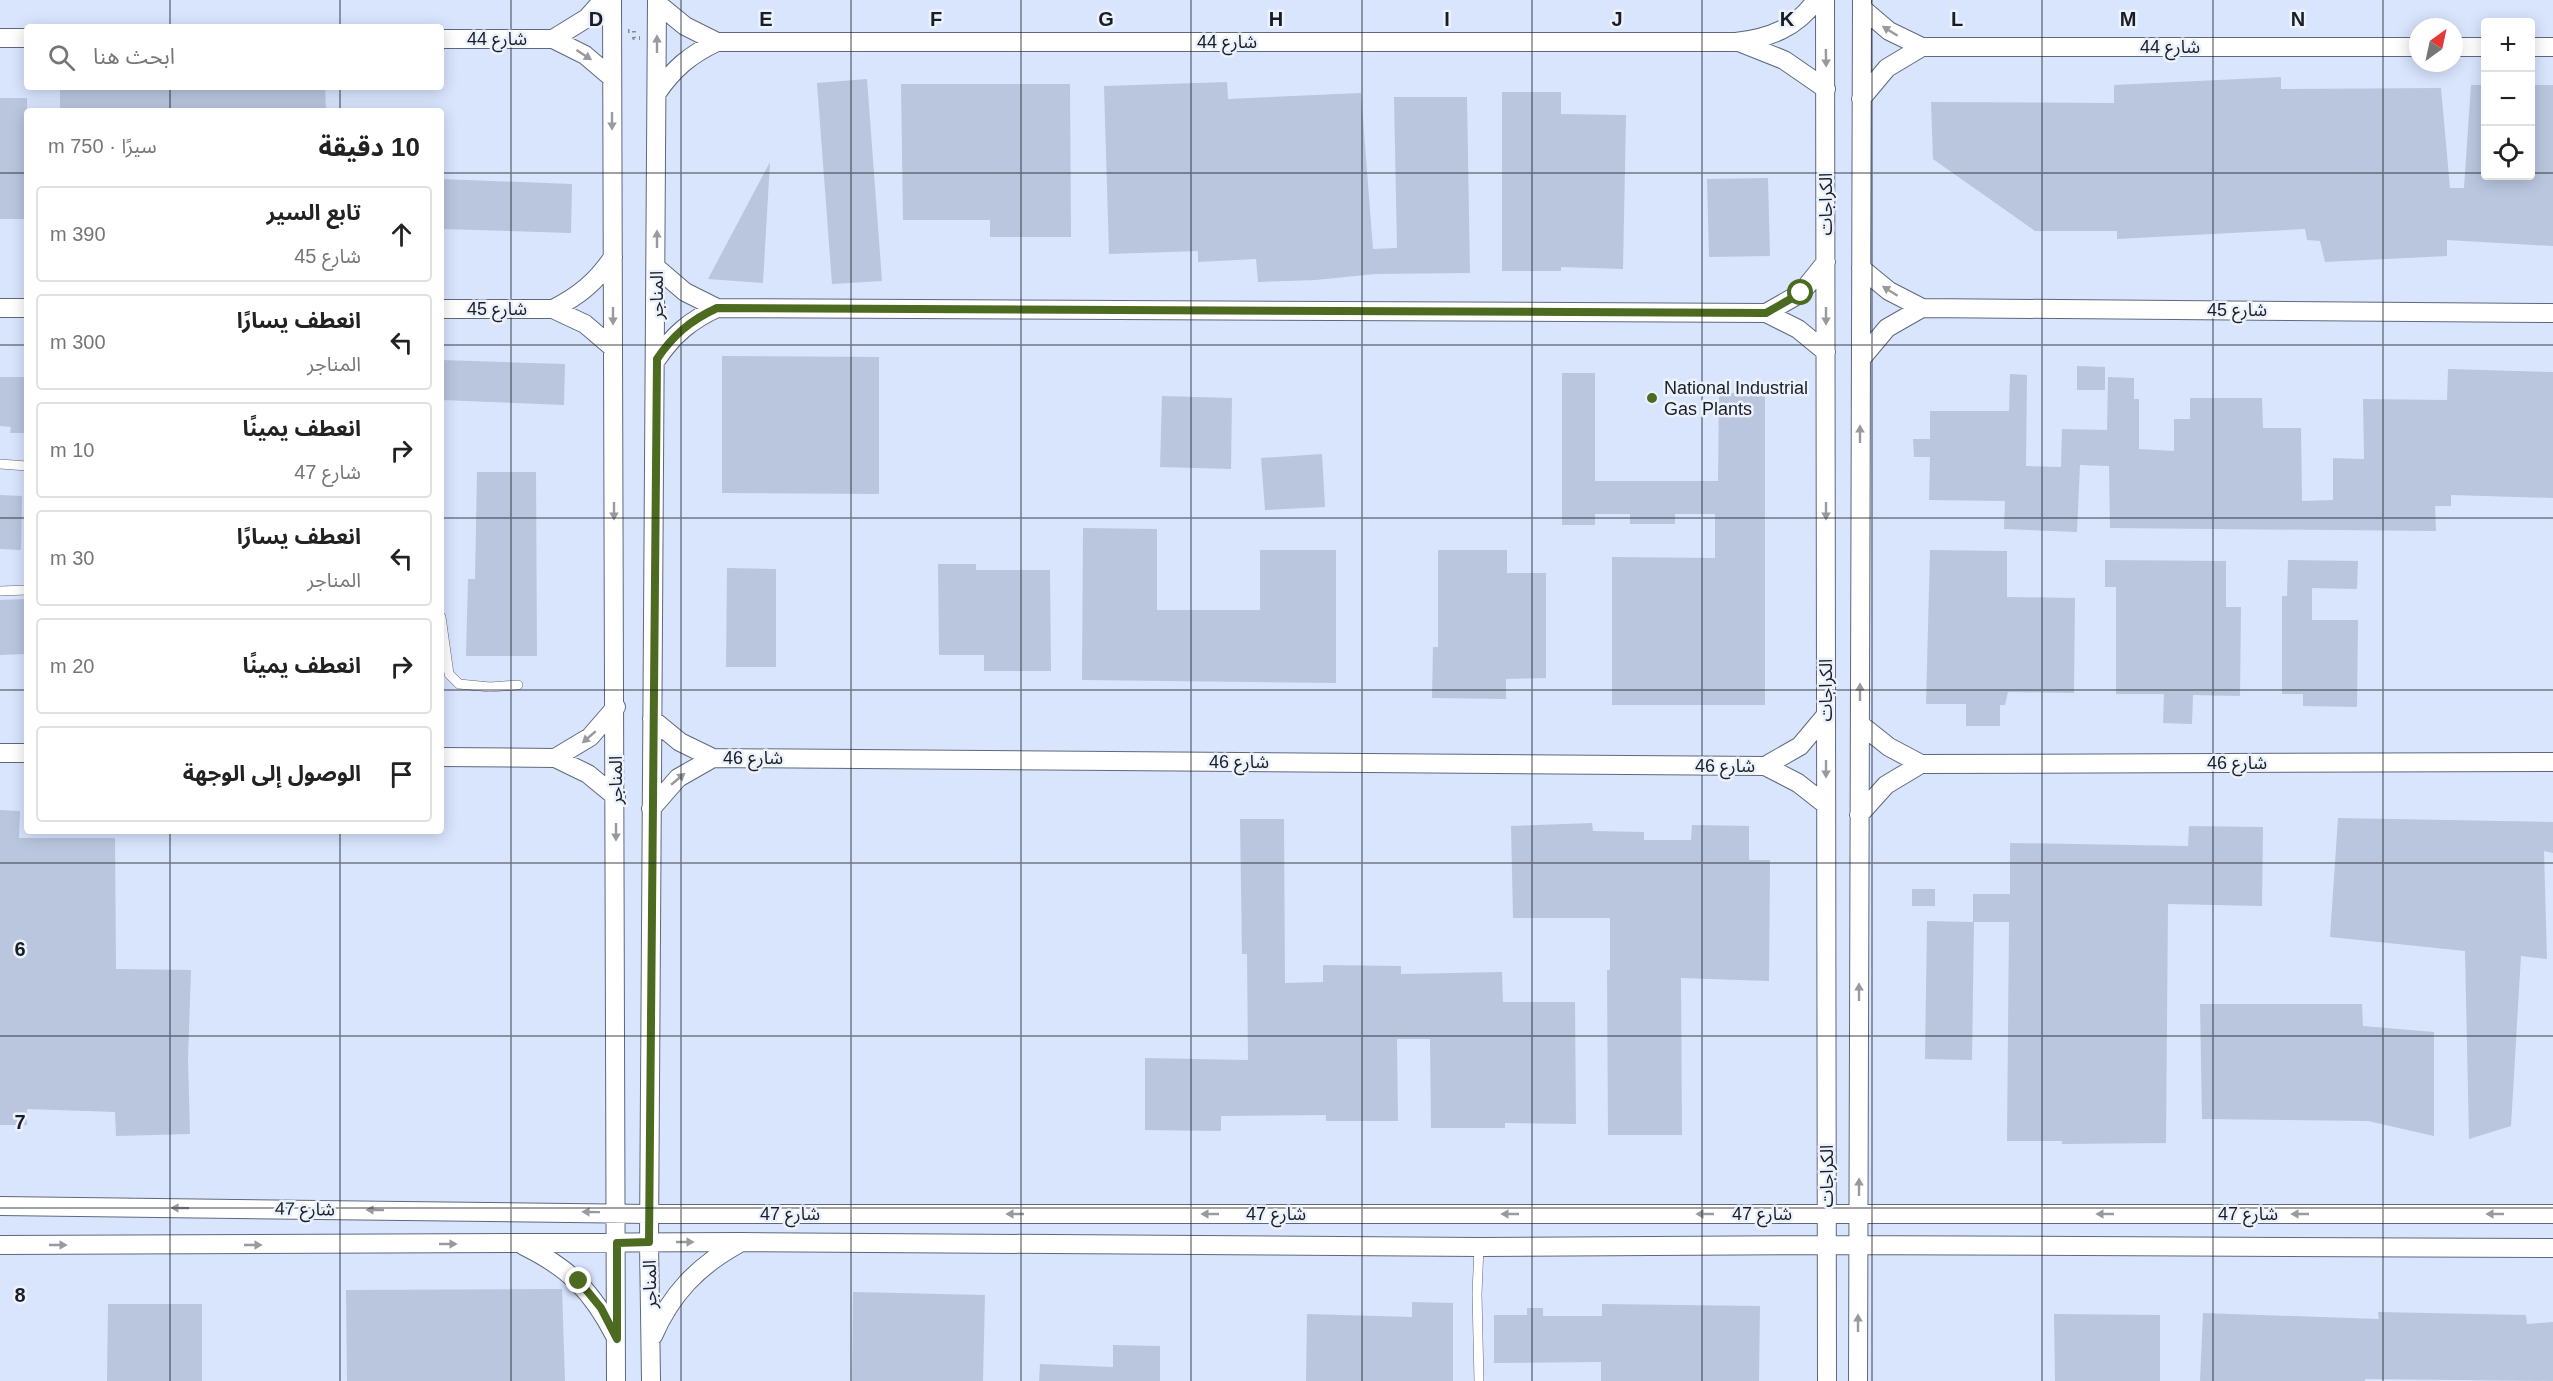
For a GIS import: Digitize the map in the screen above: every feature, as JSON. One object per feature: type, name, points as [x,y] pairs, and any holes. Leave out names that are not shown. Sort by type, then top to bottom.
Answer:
[{"type":"street","name":"شارع 44","points":[[553,39],[587,18],[603,0]]},
{"type":"street","name":"المناجر","points":[[612,0],[616,707],[616,1381]]},
{"type":"street","name":"شارع 44","points":[[657,93],[668,76],[682,62],[699,50],[717,42],[1736,42],[1763,38],[1788,27],[1809,10],[1816,0]]},
{"type":"street","name":"الكراجات","points":[[1825,0],[1827,1381]]},
{"type":"street","name":"شارع 44","points":[[657,1],[685,26],[717,42]]},
{"type":"street","name":"المناجر","points":[[651,1381],[649,1242],[651,809],[657,359],[657,1]]},
{"type":"street","name":"شارع 44","points":[[1862,4],[1889,31],[1922,47],[2409,47]]},
{"type":"street","name":"الكراجات","points":[[1858,1381],[1862,4]]},
{"type":"street","points":[[0,38],[24,38]]},
{"type":"street","name":"شارع 44","points":[[444,39],[553,39],[585,54],[612,78]]},
{"type":"street","name":"شارع 44","points":[[1736,42],[1784,60],[1826,89]]},
{"type":"street","points":[[1861,99],[1887,68],[1922,47]]},
{"type":"street","points":[[2463,47],[2481,47]]},
{"type":"street","points":[[2535,47],[2553,47]]},
{"type":"street","name":"شارع 45","points":[[553,309],[588,288],[602,274],[613,257]]},
{"type":"street","points":[[1766,313],[1801,293],[1826,262]]},
{"type":"street","points":[[657,268],[685,292],[717,308],[1766,313],[1798,329],[1826,352]]},
{"type":"street","name":"شارع 45","points":[[1861,268],[1889,291],[1922,308],[2553,313]]},
{"type":"street","points":[[0,308],[24,308]]},
{"type":"street","points":[[657,359],[668,342],[682,328],[717,308]]},
{"type":"street","points":[[1861,359],[1887,328],[1922,308]]},
{"type":"street","name":"شارع 45","points":[[444,309],[553,309],[585,324],[613,348]]},
{"type":"street","points":[[555,758],[590,737],[616,707]]},
{"type":"street","name":"شارع 46","points":[[1765,766],[1800,746],[1826,715]]},
{"type":"street","name":"شارع 46","points":[[652,719],[680,742],[713,758],[1765,766],[1798,783],[1826,805]]},
{"type":"street","name":"شارع 46","points":[[1860,724],[1889,747],[1921,764],[2553,762]]},
{"type":"street","points":[[0,753],[24,753]]},
{"type":"street","points":[[444,757],[555,758],[588,774],[616,797]]},
{"type":"street","name":"شارع 46","points":[[651,809],[678,778],[713,758]]},
{"type":"street","points":[[1860,815],[1886,785],[1921,764]]},
{"type":"street","name":"شارع 47","points":[[0,1206],[650,1214],[2553,1214]]},
{"type":"street","points":[[651,1340],[662,1315],[677,1292],[695,1272],[740,1242]]},
{"type":"street","name":"شارع 47","points":[[0,1245],[740,1242],[1479,1247],[1827,1245],[2553,1248]]},
{"type":"street","points":[[520,1244],[551,1259],[579,1281],[601,1308],[617,1339]]},
{"type":"lane","points":[[0,464],[24,466]]},
{"type":"lane","points":[[0,591],[24,590]]},
{"type":"lane","points":[[444,638],[449,674],[459,684],[490,687],[518,685]]},
{"type":"lane","points":[[1479,1247],[1477,1294],[1479,1381]]},
{"type":"path","points":[[612,30],[634,31],[634,38],[657,38]]},
{"type":"building","points":[[2281,77],[2281,89],[2441,88],[2450,188],[2464,188],[2471,85],[2481,85],[2481,180],[2535,180],[2535,85],[2553,85],[2553,246],[2447,240],[2447,256],[2325,262],[2320,241],[2307,240],[2305,229],[2117,239],[2117,231],[2035,231],[1933,159],[1931,102],[2114,103],[2114,85]]},
{"type":"building","points":[[867,79],[882,281],[832,284],[817,83]]},
{"type":"building","points":[[1227,82],[1228,99],[1361,93],[1373,249],[1397,248],[1394,97],[1467,97],[1470,273],[1375,274],[1316,280],[1258,282],[1256,259],[1198,262],[1198,251],[1109,254],[1104,86]]},
{"type":"building","points":[[901,84],[1070,84],[1071,237],[990,237],[990,220],[903,220]]},
{"type":"building","points":[[60,90],[325,90],[326,108],[60,108]]},
{"type":"building","points":[[1502,92],[1561,92],[1561,114],[1626,115],[1623,269],[1561,267],[1561,271],[1502,271]]},
{"type":"building","points":[[0,98],[27,98],[27,108],[24,108],[24,219],[0,219]]},
{"type":"building","points":[[770,162],[763,283],[708,279]]},
{"type":"building","points":[[1768,178],[1770,256],[1709,257],[1707,179]]},
{"type":"building","points":[[444,179],[572,184],[571,233],[444,229]]},
{"type":"building","points":[[722,356],[879,357],[879,494],[722,493]]},
{"type":"building","points":[[444,360],[565,364],[564,405],[444,400]]},
{"type":"building","points":[[2077,366],[2105,367],[2105,390],[2077,390]]},
{"type":"building","points":[[2448,369],[2553,372],[2553,498],[2451,495],[2451,506],[2435,506],[2436,531],[2110,528],[2109,466],[2080,465],[2077,532],[2004,529],[2005,501],[1929,500],[1930,457],[1914,457],[1913,439],[1930,439],[1930,411],[2009,411],[2010,374],[2027,375],[2026,466],[2061,467],[2062,429],[2107,430],[2108,377],[2134,378],[2134,399],[2139,399],[2139,449],[2174,451],[2174,419],[2190,419],[2190,398],[2262,398],[2263,428],[2301,428],[2302,501],[2333,500],[2333,458],[2364,459],[2363,399],[2447,400]]},
{"type":"building","points":[[1562,373],[1595,373],[1595,481],[1718,481],[1719,393],[1765,393],[1765,705],[1612,705],[1612,557],[1715,558],[1715,514],[1675,514],[1675,524],[1630,524],[1630,514],[1595,514],[1595,525],[1562,525]]},
{"type":"building","points":[[0,377],[24,377],[24,433],[10,433],[11,427],[0,426]]},
{"type":"building","points":[[1162,396],[1232,398],[1231,469],[1160,467]]},
{"type":"building","points":[[1322,454],[1325,507],[1265,510],[1261,458]]},
{"type":"building","points":[[477,472],[536,472],[537,656],[466,656],[468,579],[475,579]]},
{"type":"building","points":[[0,495],[22,496],[21,550],[0,549]]},
{"type":"building","points":[[1083,528],[1157,529],[1157,610],[1260,610],[1260,550],[1336,550],[1336,683],[1082,680]]},
{"type":"building","points":[[1438,550],[1507,550],[1507,573],[1546,573],[1546,678],[1506,679],[1506,699],[1432,698],[1433,647],[1438,647]]},
{"type":"building","points":[[1930,550],[2007,551],[2007,597],[2075,598],[2074,693],[2008,692],[2005,705],[2000,705],[2000,726],[1966,726],[1966,704],[1926,704]]},
{"type":"building","points":[[2105,560],[2226,561],[2226,607],[2241,607],[2240,696],[2193,695],[2192,724],[2163,723],[2164,694],[2116,694],[2116,587],[2105,587]]},
{"type":"building","points":[[2288,560],[2358,561],[2357,589],[2312,588],[2312,620],[2358,620],[2357,707],[2303,706],[2303,694],[2282,694],[2282,596],[2287,596]]},
{"type":"building","points":[[938,564],[976,564],[976,570],[1050,570],[1051,671],[984,671],[984,655],[939,655]]},
{"type":"building","points":[[727,568],[776,569],[776,667],[726,667]]},
{"type":"building","points":[[24,599],[24,654],[0,655],[0,600]]},
{"type":"building","points":[[0,810],[20,811],[19,838],[115,838],[116,969],[191,970],[188,1059],[190,1134],[116,1136],[115,1112],[27,1109],[27,1125],[0,1125]]},
{"type":"building","points":[[2338,818],[2553,822],[2553,853],[2544,851],[2547,959],[2521,956],[2511,1126],[2469,1139],[2465,951],[2330,937]]},
{"type":"building","points":[[1240,819],[1284,819],[1285,983],[1323,982],[1323,965],[1401,966],[1401,974],[1502,972],[1503,1002],[1575,1002],[1576,1124],[1505,1123],[1505,1128],[1431,1128],[1430,1039],[1397,1039],[1398,1121],[1326,1121],[1326,1115],[1221,1116],[1221,1131],[1145,1130],[1145,1058],[1248,1060],[1247,954],[1242,954]]},
{"type":"building","points":[[1592,823],[1593,831],[1644,832],[1644,840],[1691,840],[1692,825],[1749,826],[1749,860],[1770,860],[1769,981],[1681,978],[1682,1135],[1608,1135],[1607,970],[1610,970],[1610,918],[1513,918],[1511,826]]},
{"type":"building","points":[[2189,826],[2263,827],[2262,906],[2168,904],[2166,1143],[2062,1144],[2062,1141],[2007,1141],[2009,922],[1973,922],[1973,894],[2010,894],[2010,843],[2188,846]]},
{"type":"building","points":[[1912,889],[1935,889],[1935,906],[1912,906]]},
{"type":"building","points":[[1927,921],[1974,922],[1972,1060],[1925,1059]]},
{"type":"building","points":[[2200,1004],[2362,1004],[2363,1026],[2434,1032],[2434,1136],[2368,1121],[2202,1119]]},
{"type":"building","points":[[562,1289],[565,1381],[347,1381],[346,1290]]},
{"type":"building","points":[[853,1292],[985,1295],[983,1381],[852,1381]]},
{"type":"building","points":[[1412,1302],[1453,1303],[1453,1381],[1306,1381],[1307,1314],[1412,1317]]},
{"type":"building","points":[[108,1304],[202,1304],[202,1381],[107,1381]]},
{"type":"building","points":[[1602,1304],[1760,1306],[1759,1381],[1601,1381],[1601,1362],[1494,1363],[1494,1315],[1527,1315],[1527,1308],[1543,1308],[1543,1316],[1602,1316]]},
{"type":"building","points":[[2378,1312],[2526,1315],[2527,1324],[2553,1322],[2553,1381],[2365,1379],[2365,1381],[2200,1381],[2203,1313],[2379,1319]]},
{"type":"building","points":[[2054,1314],[2160,1315],[2160,1381],[2055,1381]]},
{"type":"building","points":[[1113,1345],[1160,1346],[1160,1381],[1039,1381],[1040,1364],[1113,1367]]},
{"type":"place","name":"National Industrial Gas Plants","points":[[1652,398]]},
{"type":"route","points":[[579,1281],[601,1308],[617,1339],[617,1243],[649,1242],[657,359],[668,342],[682,328],[699,316],[717,308],[1766,313],[1801,293]]}]
